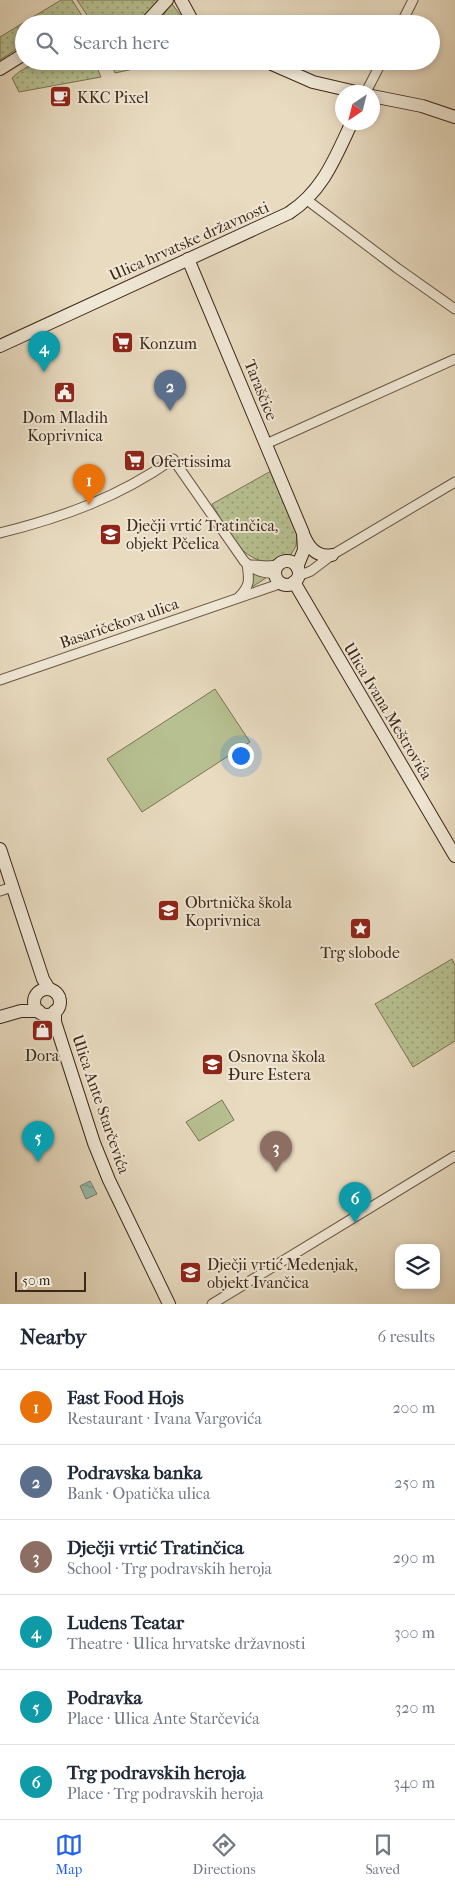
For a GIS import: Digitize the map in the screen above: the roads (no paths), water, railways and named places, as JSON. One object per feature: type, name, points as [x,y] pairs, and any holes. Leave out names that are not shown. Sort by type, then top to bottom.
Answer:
[{"type":"street","points":[[154,15],[166,0]]},
{"type":"street","points":[[181,0],[189,15]]},
{"type":"street","points":[[406,15],[413,0]]},
{"type":"street","points":[[0,70],[15,60]]},
{"type":"street","points":[[286,70],[313,82],[335,87]]},
{"type":"street","points":[[370,85],[377,70]]},
{"type":"street","points":[[380,98],[422,106],[455,117]]},
{"type":"street","name":"Ulica hrvatske državnosti","points":[[0,346],[289,213],[307,200],[322,181],[348,130]]},
{"type":"street","points":[[307,200],[455,309]]},
{"type":"street","name":"Taraščice","points":[[188,259],[303,533],[304,550],[286,573]]},
{"type":"street","points":[[266,444],[455,359]]},
{"type":"street","points":[[0,533],[94,504],[141,480],[173,459],[247,564],[248,587],[238,598]]},
{"type":"street","name":"Basaričekova ulica","points":[[0,680],[248,595],[286,573],[329,559],[455,482]]},
{"type":"street","points":[[303,533],[313,550],[329,559]]},
{"type":"street","points":[[247,564],[267,566],[286,573]]},
{"type":"street","name":"Ulica Ivana Meštrovića","points":[[286,573],[455,856]]},
{"type":"street","points":[[0,849],[6,889],[44,986],[56,992],[60,1000],[58,1008],[46,1012],[21,1011],[0,1017]]},
{"type":"street","points":[[44,986],[35,997],[46,1012]]},
{"type":"street","name":"Ulica Ante Starčevića","points":[[46,1012],[109,1180],[169,1304]]},
{"type":"street","points":[[212,1304],[455,1156]]},
{"type":"water","points":[[90,1181],[97,1194],[86,1199],[80,1186]]},
{"type":"place","name":"KKC Pixel","points":[[61,97]]},
{"type":"place","name":"Konzum","points":[[123,343]]},
{"type":"place","name":"Ludens Teatar","points":[[44,372]]},
{"type":"place","name":"Dom Mladih Koprivnica","points":[[65,393]]},
{"type":"place","name":"Podravska banka","points":[[170,411]]},
{"type":"place","name":"Ofertissima","points":[[135,461]]},
{"type":"place","name":"Fast Food Hojs","points":[[89,505]]},
{"type":"place","name":"Dječji vrtić Tratinčica, objekt Pčelica","points":[[110,534]]},
{"type":"place","name":"Obrtnička škola Koprivnica","points":[[169,911]]},
{"type":"place","name":"Trg slobode","points":[[360,928]]},
{"type":"place","name":"Dora","points":[[42,1031]]},
{"type":"place","name":"Osnovna škola Đure Estera","points":[[212,1065]]},
{"type":"place","name":"Podravka","points":[[38,1162]]},
{"type":"place","name":"Dječji vrtić Tratinčica","points":[[276,1172]]},
{"type":"place","name":"Trg podravskih heroja","points":[[355,1223]]},
{"type":"place","name":"Dječji vrtić Medenjak, objekt Ivančica","points":[[191,1273]]}]
